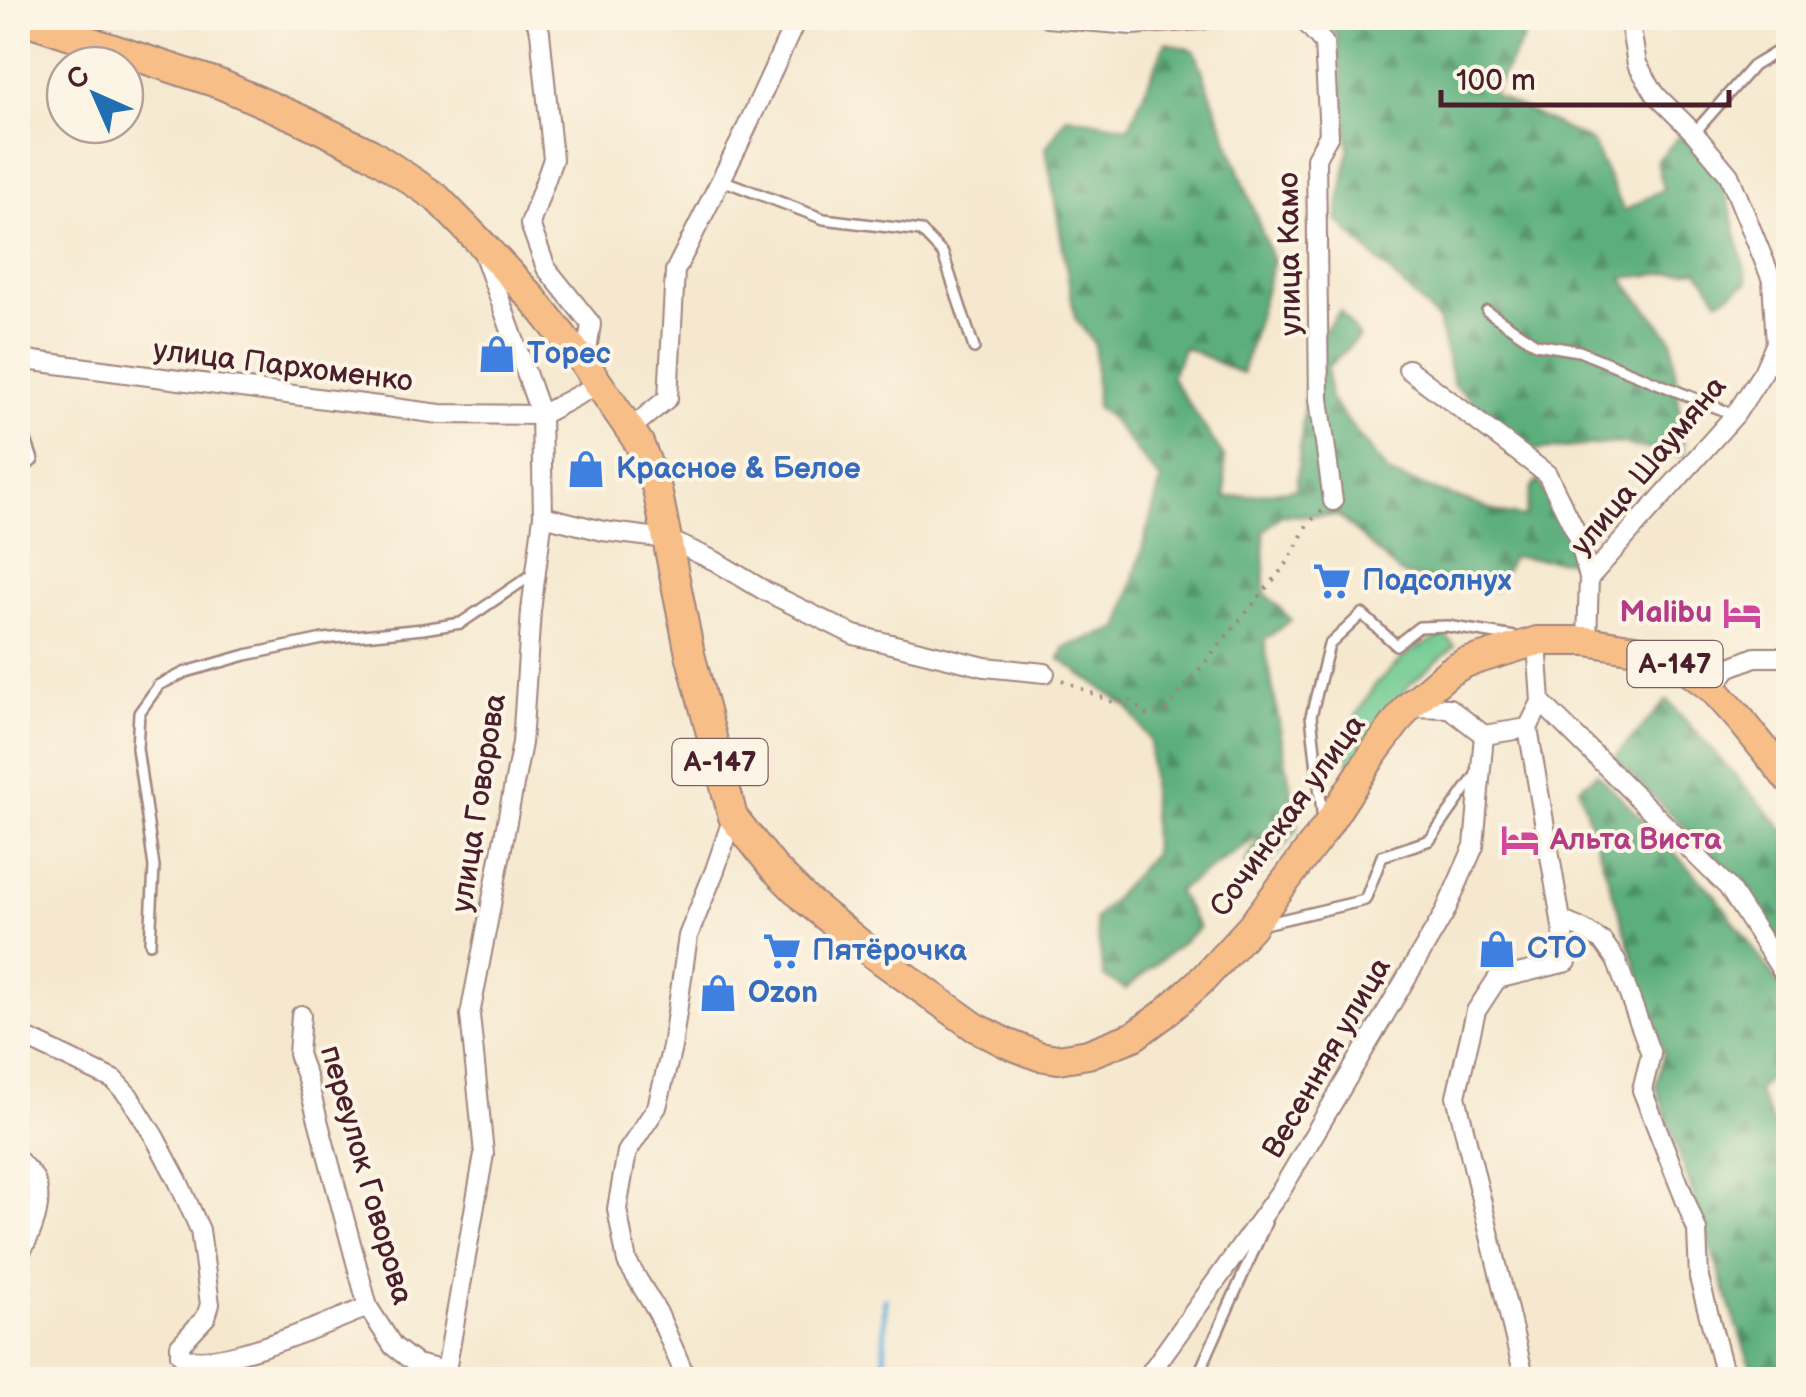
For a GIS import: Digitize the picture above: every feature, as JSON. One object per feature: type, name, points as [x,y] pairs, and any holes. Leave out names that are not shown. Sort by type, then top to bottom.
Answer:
[{"type":"highway","name":"Сочинская улица","points":[[19,18],[220,84],[300,119],[370,153],[436,197],[479,241],[534,300],[639,443],[657,489],[690,654],[733,817],[806,900],[975,1027],[1006,1043],[1039,1056],[1058,1058],[1088,1054],[1134,1036],[1203,980],[1252,926],[1408,707],[1464,663],[1527,644]]},
{"type":"highway","name":"А-147","points":[[1527,644],[1587,640],[1647,651],[1684,668],[1713,690],[1788,779]]},
{"type":"street","points":[[535,18],[540,32],[553,158],[530,224],[546,268],[591,324],[592,374],[541,415]]},
{"type":"street","points":[[630,429],[668,398],[674,272],[722,180],[796,18]]},
{"type":"street","points":[[1047,18],[1132,25],[1211,18]]},
{"type":"street","name":"улица Камо","points":[[1302,18],[1324,42],[1330,134],[1316,158],[1319,399],[1333,502]]},
{"type":"street","name":"улица Шаумяна","points":[[1587,640],[1588,578],[1735,415],[1763,372],[1776,343],[1772,280],[1729,175],[1694,132],[1656,95],[1637,64],[1629,18]]},
{"type":"street","name":"улица Говорова","points":[[447,1375],[484,1154],[470,1015],[522,744],[543,516],[541,415],[479,241]]},
{"type":"street","name":"улица Пархоменко","points":[[20,359],[440,414],[541,415]]},
{"type":"street","points":[[1408,369],[1547,474],[1578,536],[1588,578]]},
{"type":"street","points":[[543,516],[603,531],[667,539],[854,636],[985,666],[1045,672]]},
{"type":"street","points":[[1527,644],[1540,702],[1728,888],[1788,980]]},
{"type":"street","points":[[1713,690],[1728,668],[1755,658],[1788,657]]},
{"type":"street","points":[[1525,1380],[1456,1096],[1476,1011],[1496,979],[1567,962],[1528,728],[1540,702]]},
{"type":"street","points":[[1408,707],[1449,708],[1484,735],[1528,728]]},
{"type":"street","name":"Весенняя улица","points":[[1145,1380],[1282,1189],[1444,914],[1474,846],[1484,735]]},
{"type":"street","points":[[687,1380],[658,1313],[627,1262],[616,1209],[627,1152],[657,1107],[672,1047],[688,936],[733,817]]},
{"type":"street","points":[[1560,920],[1603,942],[1616,960],[1644,1035],[1650,1054],[1642,1090],[1698,1230],[1698,1278],[1726,1380]]},
{"type":"street","name":"переулок Говорова","points":[[301,1016],[298,1054],[368,1307],[393,1346],[416,1364],[447,1375]]},
{"type":"street","points":[[18,1034],[114,1080],[129,1096],[178,1182],[200,1230],[210,1304],[206,1317],[180,1345],[180,1354],[187,1360],[256,1350],[368,1307]]},
{"type":"street","points":[[18,1159],[34,1178],[39,1201],[33,1226],[18,1256]]},
{"type":"lane","points":[[1694,132],[1753,66],[1788,45]]},
{"type":"lane","points":[[722,180],[824,219],[921,231],[943,254],[974,348]]},
{"type":"lane","points":[[1487,311],[1536,344],[1579,351],[1735,415]]},
{"type":"lane","points":[[18,473],[34,460],[21,425],[20,359]]},
{"type":"lane","points":[[150,942],[154,867],[137,748],[139,713],[158,685],[186,672],[303,643],[461,623],[535,572]]},
{"type":"lane","points":[[1324,830],[1311,716],[1329,645],[1362,614],[1396,645],[1419,627],[1446,626],[1527,644]]},
{"type":"lane","points":[[1252,926],[1365,900],[1382,856],[1430,840],[1481,767]]},
{"type":"lane","points":[[1196,1380],[1282,1189]]},
{"type":"path","points":[[1045,672],[1114,703],[1128,699],[1147,716],[1165,711],[1288,562],[1308,523],[1333,502]]},
{"type":"green space","points":[[1318,18],[1535,18],[1492,94],[1592,142],[1624,211],[1663,189],[1657,161],[1681,134],[1723,177],[1748,283],[1719,300],[1698,270],[1622,278],[1672,339],[1684,456],[1617,443],[1532,451],[1454,385],[1438,320],[1337,220],[1349,148],[1337,35]]},
{"type":"green space","points":[[1166,42],[1195,51],[1273,262],[1242,374],[1184,347],[1171,377],[1224,457],[1226,498],[1296,489],[1310,349],[1340,311],[1359,337],[1327,368],[1330,399],[1389,474],[1501,513],[1525,517],[1531,488],[1538,481],[1571,537],[1570,561],[1512,557],[1495,590],[1402,575],[1339,516],[1281,515],[1264,531],[1265,593],[1291,620],[1264,640],[1298,829],[1257,879],[1245,864],[1261,835],[1177,891],[1199,928],[1126,989],[1104,977],[1095,919],[1153,854],[1150,740],[1128,707],[1060,659],[1065,647],[1120,628],[1161,481],[1108,416],[1096,407],[1095,345],[1075,318],[1046,148],[1067,116],[1129,127]]},
{"type":"green space","points":[[1444,635],[1455,646],[1410,684],[1384,719],[1361,763],[1348,762],[1351,725],[1375,685],[1408,653]]},
{"type":"green space","points":[[1667,700],[1788,834],[1788,956],[1739,881],[1614,758]]},
{"type":"green space","points":[[1597,773],[1715,895],[1788,997],[1788,1058],[1757,1091],[1773,1124],[1788,1128],[1788,1376],[1752,1370],[1656,1086],[1664,1052],[1579,788]]},
{"type":"waterway","points":[[884,1380],[885,1299]]},
{"type":"place","name":"Торес","points":[[497,354]]},
{"type":"place","name":"Красное & Белое","points":[[586,469]]},
{"type":"place","name":"Подсолнух","points":[[1332,581]]},
{"type":"place","name":"Malibu","points":[[1742,613]]},
{"type":"place","name":"Альта Виста","points":[[1520,840]]},
{"type":"place","name":"СТО","points":[[1497,949]]},
{"type":"place","name":"Пятёрочка","points":[[782,951]]},
{"type":"place","name":"Ozon","points":[[718,993]]}]
